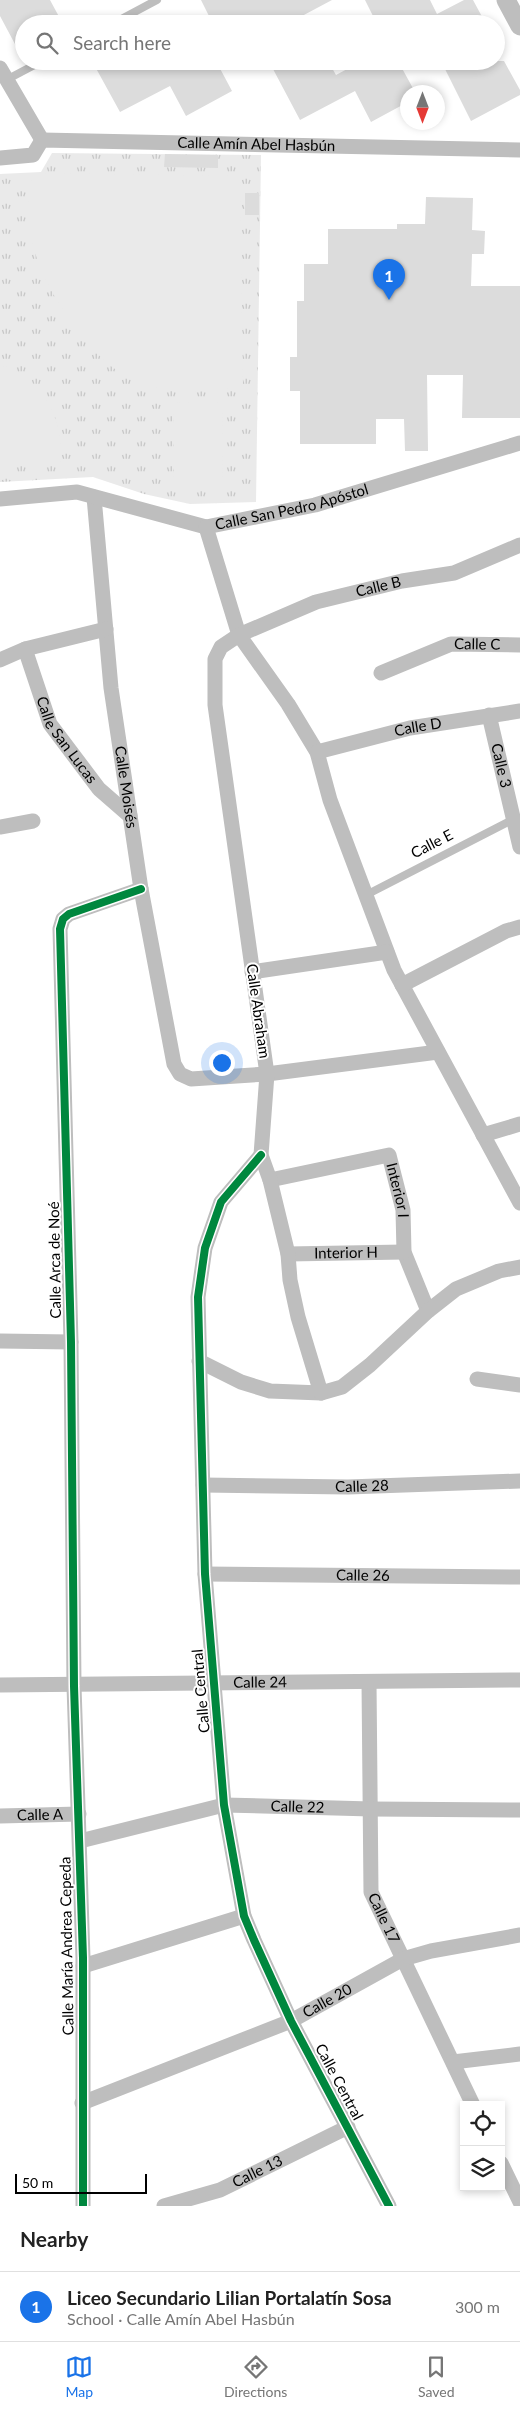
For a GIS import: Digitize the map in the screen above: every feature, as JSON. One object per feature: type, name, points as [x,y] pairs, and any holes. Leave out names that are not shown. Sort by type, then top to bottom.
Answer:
[{"type":"street","points":[[506,0],[520,26]]},
{"type":"street","points":[[0,158],[34,155],[42,140],[3,74]]},
{"type":"street","name":"Calle Amín Abel Hasbún","points":[[42,140],[520,150]]},
{"type":"street","name":"Calle San Pedro Apóstol","points":[[0,499],[77,492],[206,527],[315,505],[520,443]]},
{"type":"street","name":"Calle Moisés","points":[[94,497],[111,688],[141,888],[174,1064],[180,1074],[190,1079],[267,1074]]},
{"type":"street","points":[[206,527],[239,635],[288,704],[317,752],[330,800],[387,952],[402,985],[520,1203]]},
{"type":"street","name":"Calle B","points":[[239,635],[316,602],[402,581],[454,573],[520,546]]},
{"type":"street","points":[[0,660],[25,649],[106,629]]},
{"type":"street","name":"Calle Abraham","points":[[239,635],[221,648],[214,660],[214,705],[267,1074],[261,1155],[270,1180],[288,1254],[290,1280],[298,1317],[321,1393]]},
{"type":"street","name":"Calle C","points":[[381,673],[451,644],[520,645]]},
{"type":"street","name":"Calle San Lucas","points":[[25,649],[50,724],[99,789],[130,816]]},
{"type":"street","name":"Calle D","points":[[317,752],[410,728],[520,711]]},
{"type":"street","name":"Calle 3","points":[[489,715],[520,847]]},
{"type":"street","points":[[0,827],[33,821]]},
{"type":"street","name":"Calle Arca de Noé","points":[[74,1686],[70,1342],[60,929],[63,919],[69,914],[141,888]]},
{"type":"street","points":[[402,985],[506,931],[520,927]]},
{"type":"street","points":[[252,972],[387,952]]},
{"type":"street","points":[[267,1074],[438,1052]]},
{"type":"street","points":[[483,1135],[520,1124]]},
{"type":"street","name":"Calle Central","points":[[261,1155],[221,1202],[204,1248],[198,1297],[205,1574],[224,1805],[244,1916],[291,2020],[389,2206]]},
{"type":"street","name":"Interior I","points":[[270,1180],[389,1155],[403,1210],[404,1252],[428,1311]]},
{"type":"street","name":"Interior H","points":[[288,1254],[404,1252]]},
{"type":"street","points":[[199,1362],[241,1382],[270,1391],[321,1393],[342,1387],[370,1365],[428,1311],[456,1289],[500,1271],[520,1266]]},
{"type":"street","points":[[0,1341],[70,1342]]},
{"type":"street","points":[[477,1379],[520,1385]]},
{"type":"street","name":"Calle 28","points":[[203,1485],[348,1487],[520,1481]]},
{"type":"street","name":"Calle 26","points":[[205,1574],[520,1577]]},
{"type":"street","name":"Calle 24","points":[[0,1685],[74,1686],[520,1680]]},
{"type":"street","name":"Calle 17","points":[[369,1682],[371,1892],[471,2101]]},
{"type":"street","name":"Calle María Andrea Cepeda","points":[[74,1686],[80,1814],[83,2206]]},
{"type":"street","name":"Calle 22","points":[[80,1841],[224,1805],[371,1809],[520,1810]]},
{"type":"street","name":"Calle A","points":[[0,1816],[80,1814]]},
{"type":"street","points":[[82,1966],[244,1916]]},
{"type":"street","name":"Calle 20","points":[[82,2103],[291,2020],[403,1959],[430,1951],[520,1935]]},
{"type":"street","points":[[453,2062],[520,2054]]},
{"type":"street","name":"Calle 13","points":[[164,2206],[220,2190],[348,2127]]},
{"type":"street","points":[[505,2172],[519,2204]]},
{"type":"lane","points":[[128,15],[156,0]]},
{"type":"lane","points":[[3,74],[15,70]]},
{"type":"lane","name":"Calle E","points":[[366,895],[516,826]]},
{"type":"green space","points":[[52,153],[261,155],[256,502],[190,504],[144,494],[93,477],[0,482],[0,174],[41,172]]},
{"type":"green space","points":[[33,173],[240,176],[243,385],[218,390],[182,392],[145,385],[125,376],[86,341],[68,318],[53,293],[32,244],[28,222]]},
{"type":"green space","points":[[0,365],[15,370],[28,379],[48,403],[59,433],[60,464],[0,464]]},
{"type":"green space","points":[[222,402],[223,488],[174,488],[173,403]]},
{"type":"building","points":[[0,0],[50,0],[58,15],[15,15],[15,44],[0,16]]},
{"type":"building","points":[[201,0],[332,0],[304,15],[208,15]]},
{"type":"building","points":[[365,0],[430,0],[437,14],[464,0],[473,0],[481,15],[372,15]]},
{"type":"building","points":[[505,63],[520,90],[520,95],[471,121],[446,70],[505,70]]},
{"type":"building","points":[[97,70],[221,70],[232,91],[186,116],[170,86],[120,112]]},
{"type":"building","points":[[274,70],[333,70],[336,75],[345,70],[403,70],[411,85],[400,85],[400,106],[371,122],[355,91],[300,120]]},
{"type":"building","points":[[165,154],[218,155],[218,168],[164,167]]},
{"type":"building","points":[[245,193],[259,193],[259,215],[245,215]]},
{"type":"building","points":[[426,197],[473,198],[472,230],[485,231],[484,254],[472,254],[471,286],[520,286],[520,418],[462,418],[463,375],[427,375],[428,451],[405,451],[404,419],[376,419],[376,444],[300,444],[300,391],[290,391],[290,357],[297,357],[297,301],[304,301],[304,264],[328,264],[328,229],[397,229],[397,224],[425,224]]},
{"type":"cycle path","points":[[83,2206],[83,1958],[74,1686],[71,1342],[60,929],[63,919],[69,914],[141,889]]},
{"type":"cycle path","points":[[261,1155],[221,1202],[205,1248],[198,1297],[205,1574],[224,1805],[244,1916],[291,2021],[389,2206]]},
{"type":"place","name":"Liceo Secundario Lilian Portalatín Sosa","points":[[389,300]]}]
